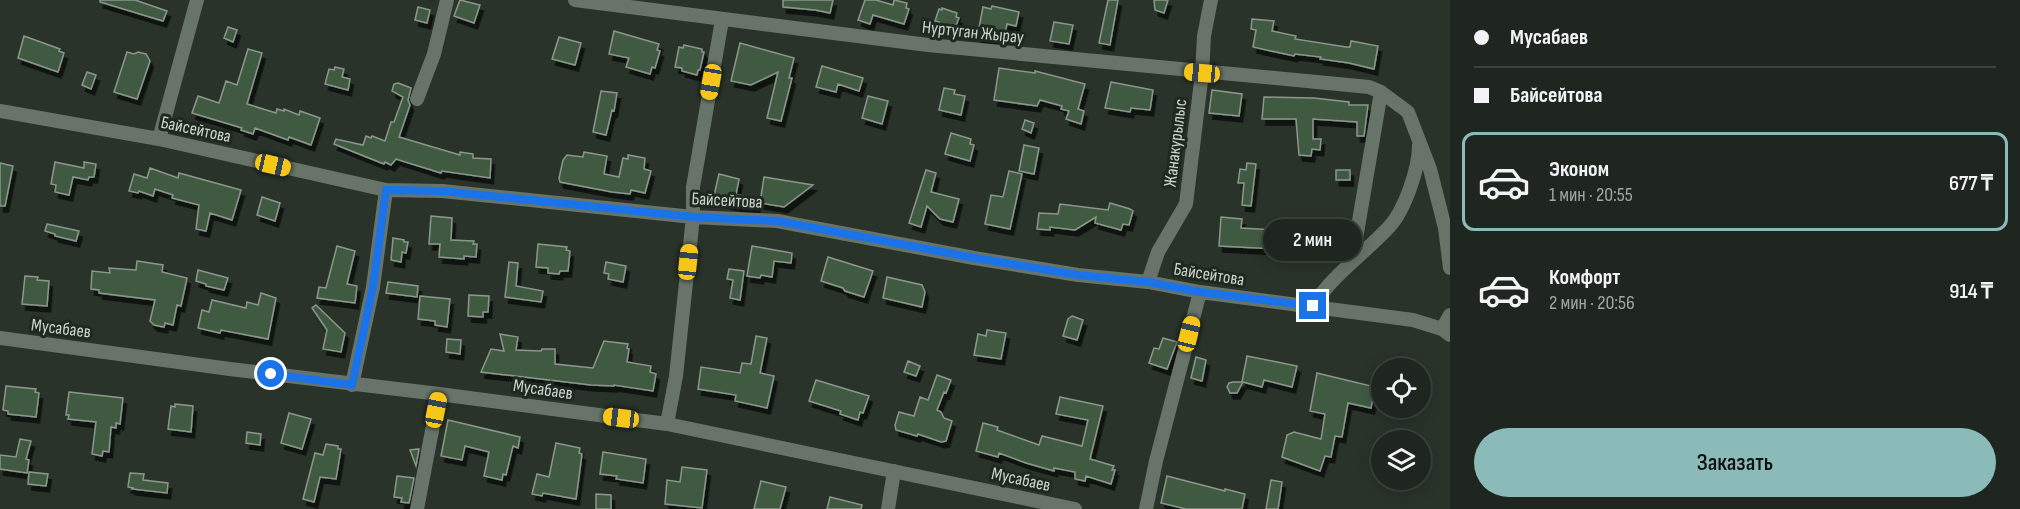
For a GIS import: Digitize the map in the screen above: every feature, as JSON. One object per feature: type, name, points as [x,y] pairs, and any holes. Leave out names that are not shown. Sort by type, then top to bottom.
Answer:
[{"type":"street","points":[[159,139],[197,0]]},
{"type":"street","points":[[417,99],[434,54],[447,0]]},
{"type":"street","name":"Нуртуган Жырау","points":[[575,0],[928,45],[1202,73],[1348,84],[1375,90]]},
{"type":"street","name":"Жанакурылыс","points":[[1148,282],[1158,252],[1186,204],[1202,73],[1204,36],[1211,0]]},
{"type":"street","points":[[667,424],[676,376],[693,217],[693,187],[722,20]]},
{"type":"street","points":[[1352,262],[1375,90],[1408,112],[1430,169],[1445,228],[1450,268]]},
{"type":"street","name":"Байсейтова","points":[[0,111],[159,139],[386,190],[442,191],[693,217],[777,221],[1078,275],[1148,282],[1200,292],[1413,320],[1446,332]]},
{"type":"street","points":[[1313,306],[1322,292],[1391,225],[1403,205],[1412,181],[1419,153],[1419,142]]},
{"type":"street","points":[[352,385],[373,287],[386,190]]},
{"type":"street","points":[[1146,509],[1156,461],[1200,292]]},
{"type":"street","points":[[1446,332],[1450,315]]},
{"type":"street","name":"Мусабаев","points":[[0,338],[667,424],[1075,509]]},
{"type":"street","points":[[417,509],[440,394]]},
{"type":"street","points":[[888,509],[894,471]]},
{"type":"building","points":[[100,0],[135,0],[167,11],[163,21],[100,2]]},
{"type":"building","points":[[460,0],[480,5],[474,23],[454,16]]},
{"type":"building","points":[[783,0],[833,0],[830,13],[783,7]]},
{"type":"building","points":[[865,0],[876,0],[893,5],[894,0],[907,3],[906,8],[909,9],[904,24],[873,15],[870,24],[858,20]]},
{"type":"building","points":[[1108,0],[1118,0],[1110,45],[1099,43]]},
{"type":"building","points":[[1154,0],[1168,0],[1164,13],[1155,10]]},
{"type":"building","points":[[992,6],[1019,12],[1016,26],[1007,24],[1003,42],[977,38],[983,7],[991,9]]},
{"type":"building","points":[[418,7],[430,10],[427,23],[415,20]]},
{"type":"building","points":[[942,8],[957,13],[956,17],[959,18],[953,33],[942,30],[939,22],[935,21],[939,9],[942,10]]},
{"type":"building","points":[[1252,19],[1274,21],[1272,31],[1296,36],[1295,39],[1346,47],[1350,47],[1351,41],[1378,46],[1374,69],[1320,59],[1321,57],[1295,54],[1294,56],[1253,47],[1256,30],[1251,29]]},
{"type":"building","points":[[1054,22],[1073,25],[1069,44],[1050,41]]},
{"type":"building","points":[[228,27],[237,30],[233,42],[224,38]]},
{"type":"building","points":[[614,31],[659,44],[657,50],[660,51],[655,68],[652,67],[650,74],[626,67],[629,58],[609,54]]},
{"type":"building","points":[[24,36],[60,49],[59,51],[64,53],[58,72],[18,58]]},
{"type":"building","points":[[559,37],[581,43],[575,65],[552,59]]},
{"type":"building","points":[[740,43],[794,58],[789,78],[792,78],[781,121],[767,118],[778,72],[751,85],[731,81]]},
{"type":"building","points":[[684,45],[702,49],[704,52],[697,75],[675,67],[679,47],[683,48]]},
{"type":"building","points":[[248,49],[262,53],[247,104],[276,113],[277,109],[284,111],[284,109],[299,115],[300,111],[320,118],[311,145],[289,137],[288,140],[255,128],[253,134],[241,130],[242,128],[192,113],[198,96],[219,103],[226,81],[237,85]]},
{"type":"building","points":[[127,52],[146,54],[150,61],[137,99],[114,92]]},
{"type":"building","points":[[822,66],[863,78],[859,91],[838,84],[836,92],[816,87]]},
{"type":"building","points":[[335,67],[344,69],[342,77],[350,79],[348,90],[325,84],[329,69],[334,70]]},
{"type":"building","points":[[999,68],[1035,73],[1035,71],[1085,84],[1078,109],[1084,111],[1081,124],[1066,119],[1069,111],[1061,109],[1062,106],[1040,100],[1037,106],[994,100]]},
{"type":"building","points":[[87,72],[96,75],[91,89],[82,85]]},
{"type":"building","points":[[1111,82],[1153,90],[1150,110],[1131,108],[1130,112],[1105,108]]},
{"type":"building","points":[[398,83],[411,88],[408,100],[410,105],[399,137],[460,155],[460,152],[473,154],[473,158],[491,159],[490,178],[442,171],[441,173],[396,159],[391,165],[385,162],[384,164],[334,144],[336,139],[363,145],[366,136],[385,141],[403,97],[392,91],[394,84]]},
{"type":"building","points":[[944,88],[955,90],[954,94],[965,96],[961,115],[939,110]]},
{"type":"building","points":[[1212,90],[1242,94],[1239,116],[1209,113]]},
{"type":"building","points":[[601,91],[617,93],[606,135],[593,132]]},
{"type":"building","points":[[868,96],[888,101],[882,124],[862,118]]},
{"type":"building","points":[[1264,97],[1314,98],[1349,102],[1349,105],[1368,105],[1364,136],[1357,136],[1357,122],[1313,119],[1313,139],[1321,139],[1320,150],[1312,149],[1311,156],[1299,155],[1296,119],[1262,119]]},
{"type":"building","points":[[1025,120],[1034,123],[1031,133],[1022,129]]},
{"type":"building","points":[[951,133],[971,139],[970,144],[974,145],[970,161],[945,154]]},
{"type":"building","points":[[1024,145],[1039,148],[1034,174],[1019,171]]},
{"type":"building","points":[[584,152],[607,156],[604,174],[619,177],[623,158],[628,159],[628,155],[645,158],[644,169],[651,171],[645,193],[631,190],[630,194],[612,192],[560,182],[563,160],[567,155],[583,157]]},
{"type":"building","points":[[55,162],[84,168],[84,162],[96,164],[94,177],[89,177],[88,180],[73,177],[69,195],[55,192],[56,185],[51,184]]},
{"type":"building","points":[[0,163],[13,166],[5,206],[0,206]]},
{"type":"building","points":[[1247,163],[1256,164],[1251,206],[1242,205],[1244,183],[1238,183],[1240,169],[1246,170]]},
{"type":"building","points":[[150,168],[178,178],[179,173],[241,190],[232,220],[210,213],[206,231],[196,229],[199,205],[172,198],[173,195],[155,189],[153,196],[139,191],[138,193],[129,191],[134,174],[147,178]]},
{"type":"building","points":[[926,170],[936,173],[931,192],[959,199],[953,222],[940,219],[927,206],[921,227],[909,223]]},
{"type":"building","points":[[1336,170],[1350,170],[1350,180],[1336,180]]},
{"type":"building","points":[[1009,171],[1022,174],[1010,229],[985,224],[991,195],[1003,197]]},
{"type":"building","points":[[719,174],[739,179],[736,195],[758,198],[756,209],[713,200]]},
{"type":"building","points":[[764,177],[813,185],[784,207],[760,203]]},
{"type":"building","points":[[262,197],[280,203],[275,221],[257,215]]},
{"type":"building","points":[[1110,203],[1133,211],[1129,225],[1123,224],[1121,230],[1095,223],[1096,217],[1075,230],[1050,227],[1050,230],[1037,229],[1039,213],[1058,214],[1060,204],[1108,210]]},
{"type":"building","points":[[431,216],[452,218],[451,240],[474,241],[473,244],[477,244],[476,257],[464,256],[464,259],[439,257],[440,244],[429,244]]},
{"type":"building","points":[[1221,217],[1242,219],[1241,228],[1278,230],[1277,249],[1219,246]]},
{"type":"building","points":[[47,224],[79,231],[76,241],[45,231]]},
{"type":"building","points":[[1318,234],[1345,237],[1343,252],[1317,249]]},
{"type":"building","points":[[393,238],[408,242],[406,253],[402,252],[401,262],[391,260]]},
{"type":"building","points":[[538,244],[567,247],[566,250],[570,251],[568,271],[560,271],[559,274],[548,273],[548,268],[536,267]]},
{"type":"building","points":[[337,246],[355,251],[347,284],[357,286],[355,303],[317,298],[319,287],[326,288]]},
{"type":"building","points":[[752,246],[792,253],[791,263],[774,261],[772,277],[747,276]]},
{"type":"building","points":[[828,257],[873,271],[864,297],[821,281]]},
{"type":"building","points":[[137,261],[163,265],[162,272],[187,278],[181,306],[177,305],[173,325],[165,323],[164,327],[154,325],[150,321],[155,300],[99,293],[99,290],[91,289],[92,271],[110,273],[109,268],[136,270]]},
{"type":"building","points":[[509,262],[518,263],[516,286],[543,291],[541,302],[505,297]]},
{"type":"building","points":[[606,262],[626,266],[623,282],[608,279],[609,274],[604,273]]},
{"type":"building","points":[[729,269],[744,271],[740,300],[730,298],[733,280],[727,279]]},
{"type":"building","points":[[198,270],[228,278],[224,290],[196,281]]},
{"type":"building","points":[[25,276],[49,281],[47,306],[22,304]]},
{"type":"building","points":[[887,277],[922,285],[925,292],[922,307],[883,298]]},
{"type":"building","points":[[388,282],[418,286],[417,297],[386,293]]},
{"type":"building","points":[[261,293],[276,298],[268,339],[198,328],[202,310],[209,312],[212,300],[246,308],[247,302],[258,305]]},
{"type":"building","points":[[469,295],[489,296],[488,312],[483,312],[483,317],[468,316]]},
{"type":"building","points":[[420,296],[450,299],[447,327],[435,325],[435,321],[418,319]]},
{"type":"building","points":[[316,305],[345,333],[341,352],[323,349],[327,330],[312,308]]},
{"type":"building","points":[[1072,316],[1083,320],[1077,340],[1063,336],[1068,319]]},
{"type":"building","points":[[987,330],[1006,333],[1001,359],[974,355],[978,334],[986,336]]},
{"type":"building","points":[[500,334],[518,337],[516,350],[555,349],[555,364],[593,368],[604,341],[628,344],[627,362],[651,366],[650,372],[656,374],[653,391],[481,372],[491,349],[504,351]]},
{"type":"building","points":[[756,336],[767,338],[760,373],[774,376],[767,408],[735,401],[736,395],[698,389],[701,367],[740,373],[742,363],[751,364]]},
{"type":"building","points":[[1163,338],[1177,342],[1167,369],[1149,363],[1154,348],[1159,349]]},
{"type":"building","points":[[447,339],[461,340],[460,354],[446,352]]},
{"type":"building","points":[[1247,356],[1297,366],[1292,387],[1264,380],[1262,387],[1243,382],[1237,393],[1230,393],[1227,387],[1229,383],[1242,382]]},
{"type":"building","points":[[1196,357],[1206,360],[1202,381],[1191,378]]},
{"type":"building","points":[[908,361],[920,366],[916,376],[904,372]]},
{"type":"building","points":[[1317,373],[1371,386],[1371,408],[1348,403],[1342,437],[1335,436],[1331,457],[1325,456],[1320,471],[1282,457],[1287,435],[1294,432],[1321,439],[1325,414],[1310,411]]},
{"type":"building","points":[[937,375],[951,380],[937,410],[944,418],[952,421],[946,441],[941,442],[918,434],[917,436],[896,430],[895,425],[899,412],[914,416],[920,397],[928,400]]},
{"type":"building","points":[[816,380],[869,396],[858,420],[840,414],[841,411],[809,401]]},
{"type":"building","points":[[6,386],[36,389],[35,392],[39,393],[36,417],[8,414],[8,411],[3,410]]},
{"type":"building","points":[[69,392],[123,398],[120,424],[116,423],[116,428],[111,427],[109,452],[103,451],[102,456],[92,454],[96,422],[68,419],[69,415],[66,415]]},
{"type":"building","points":[[1060,397],[1103,406],[1090,459],[1114,466],[1111,484],[1086,476],[1085,481],[1075,479],[1075,472],[1054,468],[1054,471],[999,453],[998,457],[976,451],[983,423],[1039,445],[1042,436],[1082,446],[1088,420],[1056,414]]},
{"type":"building","points":[[175,404],[193,406],[191,432],[168,429],[171,406],[175,407]]},
{"type":"building","points":[[289,413],[311,419],[302,449],[281,443]]},
{"type":"building","points":[[448,420],[520,437],[518,448],[513,446],[506,475],[503,474],[502,480],[484,476],[489,452],[465,446],[462,460],[441,456]]},
{"type":"building","points":[[247,432],[261,434],[260,445],[246,443]]},
{"type":"building","points":[[20,439],[31,441],[26,459],[29,460],[27,473],[0,469],[0,455],[16,457]]},
{"type":"building","points":[[556,443],[580,448],[579,453],[582,454],[576,499],[543,493],[542,496],[532,494],[537,474],[549,477]]},
{"type":"building","points":[[326,444],[338,446],[338,449],[341,449],[336,479],[320,477],[314,502],[303,499],[315,453],[323,455]]},
{"type":"building","points":[[419,449],[416,466],[410,450]]},
{"type":"building","points":[[603,452],[646,459],[643,483],[600,474]]},
{"type":"building","points":[[682,467],[707,470],[702,508],[665,504],[667,480],[680,482]]},
{"type":"building","points":[[29,472],[48,474],[46,486],[28,484]]},
{"type":"building","points":[[130,473],[144,474],[143,480],[168,483],[167,493],[128,487]]},
{"type":"building","points":[[397,476],[414,478],[409,503],[401,502],[402,498],[394,497]]},
{"type":"building","points":[[1167,476],[1245,494],[1242,509],[1186,509],[1161,503]]},
{"type":"building","points":[[1271,480],[1282,482],[1278,509],[1266,509]]},
{"type":"building","points":[[761,481],[786,487],[780,509],[754,509]]},
{"type":"building","points":[[596,494],[611,495],[611,509],[596,509]]},
{"type":"building","points":[[830,497],[862,505],[861,509],[827,509]]},
{"type":"route","points":[[271,374],[352,385],[373,287],[386,190],[442,191],[693,217],[777,221],[1078,275],[1148,282],[1200,292],[1313,306]]}]
